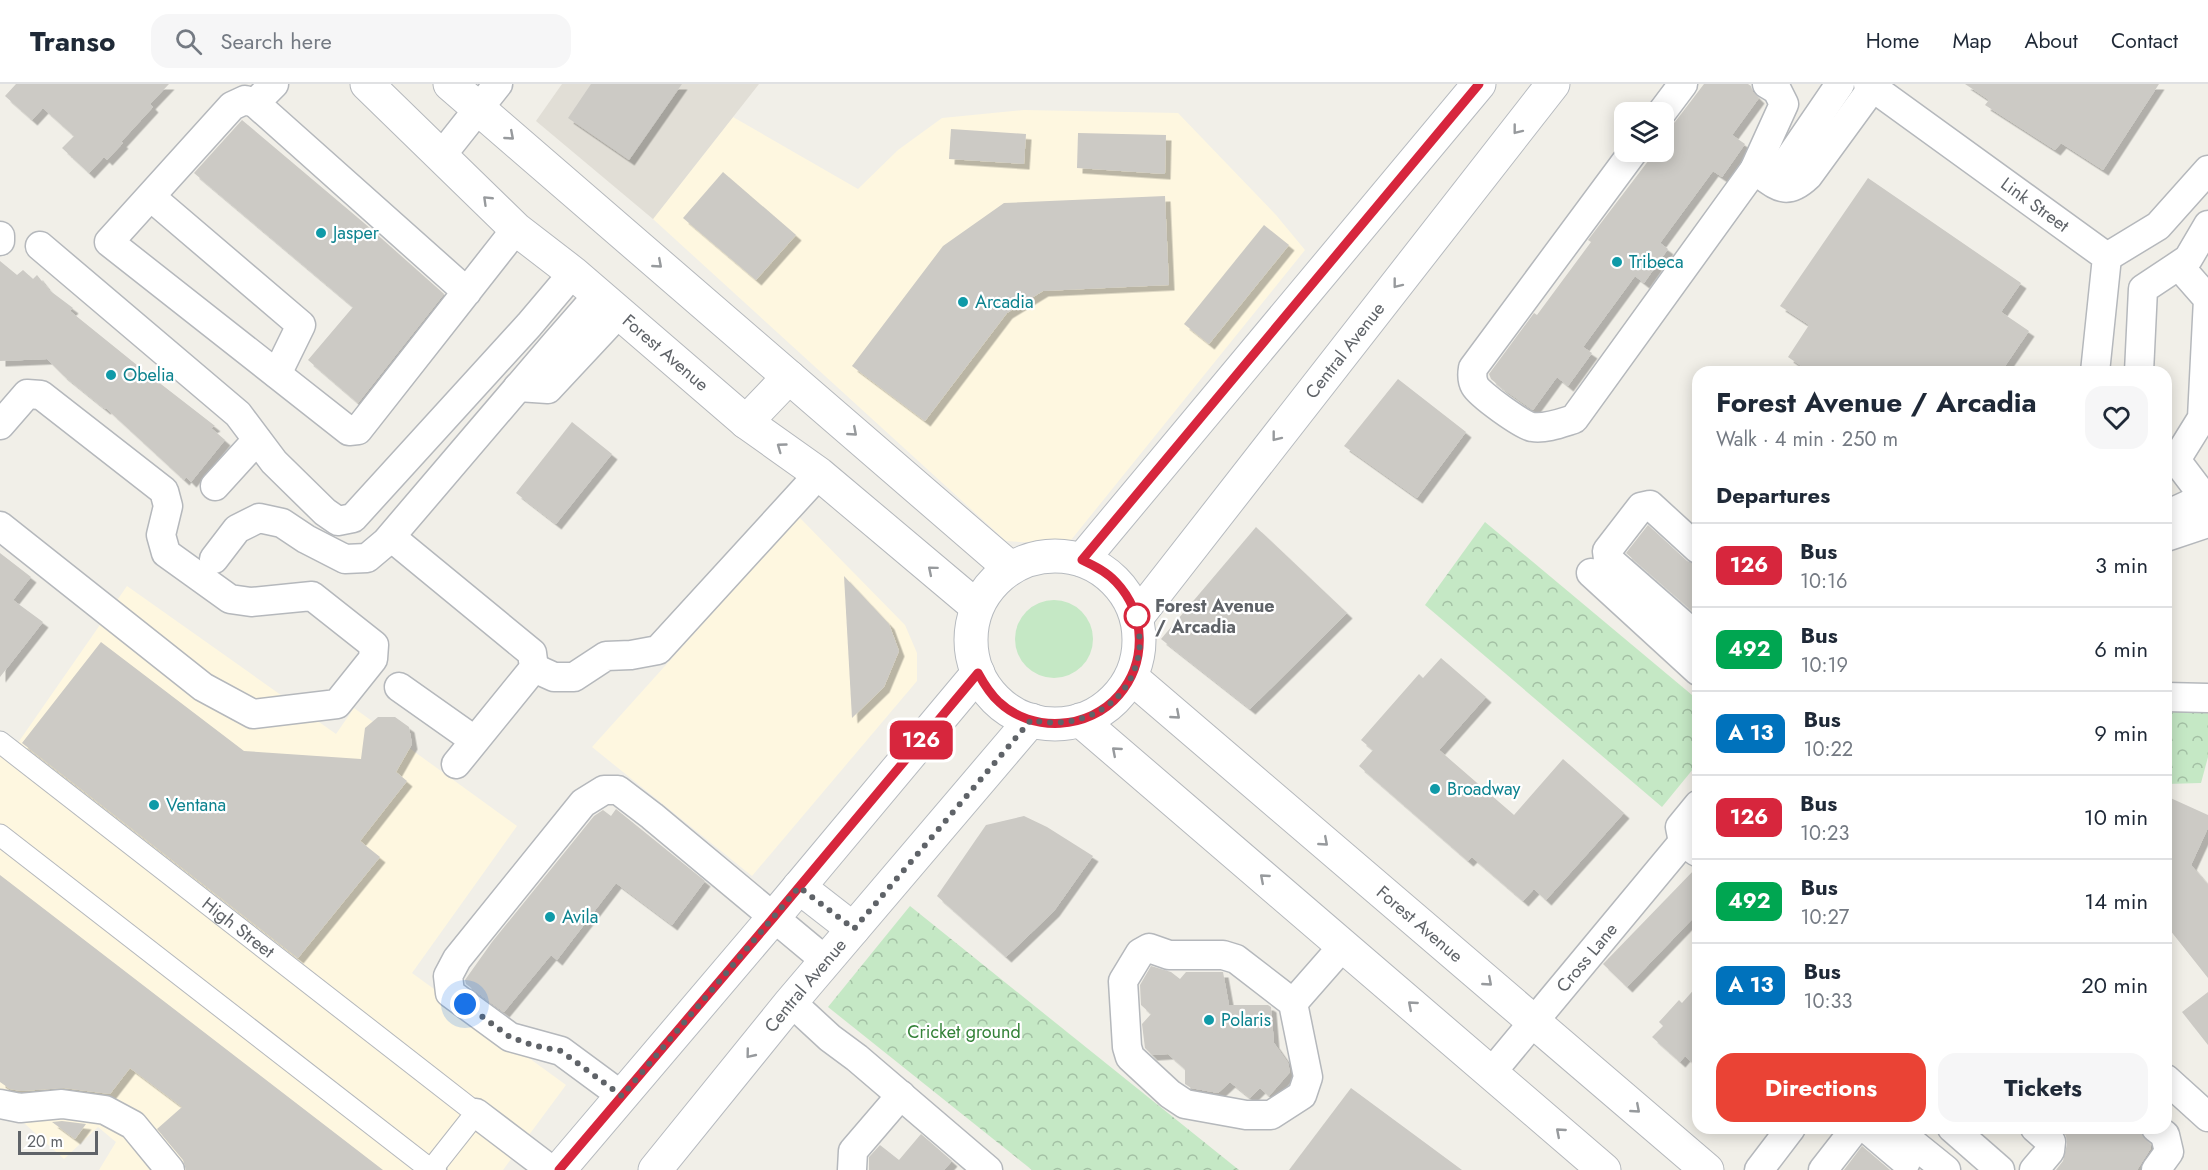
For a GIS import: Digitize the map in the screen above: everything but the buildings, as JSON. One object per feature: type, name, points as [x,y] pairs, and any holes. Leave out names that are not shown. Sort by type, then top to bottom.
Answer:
[{"type":"main road","name":"Forest Avenue","points":[[367,84],[516,229],[573,273],[746,422],[819,474],[977,607]]},
{"type":"main road","points":[[450,84],[489,97],[789,377],[1010,568]]},
{"type":"main road","points":[[1082,560],[1479,84]]},
{"type":"main road","name":"Central Avenue","points":[[1137,616],[1553,84]]},
{"type":"main road","points":[[746,422],[789,377]]},
{"type":"main road","points":[[1045,556],[1064,556],[1082,560],[1100,568],[1116,582],[1128,598],[1137,616],[1139,653],[1131,677],[1118,696],[1101,711],[1080,720],[1047,724],[1014,713],[999,703],[987,689],[972,657],[972,623],[977,607],[991,586],[1010,568],[1027,560],[1045,556]]},
{"type":"main road","points":[[559,1170],[978,673]]},
{"type":"main road","name":"Forest Avenue","points":[[1131,677],[1707,1170]]},
{"type":"main road","name":"Central Avenue","points":[[655,1170],[791,1002],[1031,720]]},
{"type":"main road","points":[[1080,720],[1604,1170]]},
{"type":"main road","points":[[799,887],[854,929]]},
{"type":"street","points":[[1670,102],[1683,84]]},
{"type":"street","points":[[1763,176],[1784,104],[1777,90],[1767,84]]},
{"type":"street","points":[[1626,162],[1473,368],[1472,377],[1475,388],[1517,421],[1532,427],[1551,426],[1574,419],[1763,176],[1840,84]]},
{"type":"street","points":[[1763,176],[1783,188],[1797,186],[1808,176],[1870,86]]},
{"type":"street","name":"Link Street","points":[[1870,86],[2107,257]]},
{"type":"street","points":[[467,292],[265,94],[232,106],[109,242],[350,431],[358,430],[467,292],[516,229]]},
{"type":"street","points":[[441,156],[489,97]]},
{"type":"street","points":[[2096,366],[2107,257],[2158,226],[2208,170]]},
{"type":"street","points":[[151,197],[301,325],[277,374]]},
{"type":"street","points":[[2139,366],[2143,289],[2188,259],[2208,225]]},
{"type":"street","points":[[40,246],[238,414],[274,462],[325,512],[338,521],[353,518],[529,325],[573,273]]},
{"type":"street","points":[[2172,456],[2202,418],[2206,357],[2208,299],[2179,266]]},
{"type":"street","points":[[214,559],[237,529],[259,518],[282,523],[306,539],[345,559],[367,558],[391,537],[518,387],[548,389],[608,304]]},
{"type":"street","points":[[0,425],[27,394],[41,395],[164,491],[168,506],[161,535],[166,553],[230,599],[251,602],[312,596],[374,645],[373,659],[337,704],[254,714],[203,687],[0,526]]},
{"type":"street","points":[[215,486],[257,440]]},
{"type":"street","points":[[2172,458],[2207,507]]},
{"type":"street","points":[[534,668],[554,677],[574,677],[606,656],[631,655],[658,650],[819,474]]},
{"type":"street","points":[[1692,544],[1650,505],[1641,507],[1607,551],[1608,559],[1686,629],[1692,650]]},
{"type":"street","points":[[2172,515],[2207,507]]},
{"type":"street","points":[[2172,533],[2207,507]]},
{"type":"street","points":[[391,537],[532,653],[534,668],[456,764]]},
{"type":"street","points":[[1591,573],[1686,629]]},
{"type":"street","points":[[399,687],[474,740]]},
{"type":"street","points":[[2172,697],[2208,698]]},
{"type":"street","name":"High Street","points":[[0,742],[550,1170]]},
{"type":"street","points":[[622,1096],[561,1051],[532,1045],[510,1037],[450,993],[448,976],[457,959],[583,803],[604,790],[618,790],[826,961]]},
{"type":"street","points":[[1691,847],[1680,827],[1692,812]]},
{"type":"street","points":[[0,835],[431,1170],[476,1113]]},
{"type":"street","name":"Cross Lane","points":[[1491,1073],[1533,1021],[1691,847]]},
{"type":"street","points":[[1293,1003],[1343,946]]},
{"type":"street","points":[[1149,948],[1169,955],[1223,955],[1236,959],[1293,1003],[1308,1077],[1302,1095],[1271,1115],[1246,1115],[1185,1104],[1170,1094],[1130,1057],[1127,1047],[1123,981],[1140,953],[1149,948]]},
{"type":"street","points":[[791,1002],[830,1038],[988,1170]]},
{"type":"street","points":[[2172,1084],[2208,1117]]},
{"type":"street","points":[[852,1170],[853,1151],[901,1095]]},
{"type":"street","points":[[0,1104],[20,1107],[62,1104],[105,1110],[134,1125],[170,1170]]},
{"type":"street","points":[[1759,1170],[1786,1134]]},
{"type":"street","points":[[1823,1170],[1851,1134]]},
{"type":"street","points":[[1873,1134],[1915,1170]]},
{"type":"street","points":[[1901,1134],[1946,1170]]},
{"type":"street","points":[[1962,1134],[2000,1170]]},
{"type":"street","points":[[2034,1170],[2050,1151],[2051,1142],[2042,1134]]},
{"type":"street","points":[[2156,1170],[2169,1152],[2163,1134]]},
{"type":"shaded area","points":[[562,84],[759,84],[653,219],[536,121]]},
{"type":"shaded area","points":[[1024,110],[1178,113],[1276,215],[1305,250],[1067,545],[1006,541],[653,219],[733,117],[858,189],[898,150],[942,118]]},
{"type":"shaded area","points":[[799,517],[905,625],[917,653],[917,681],[752,876],[592,747]]},
{"type":"shaded area","points":[[127,586],[336,734],[354,708],[517,826],[412,973],[566,1085],[503,1170],[99,1170],[116,1142],[98,1127],[64,1159],[5,1106],[0,1111],[0,756],[6,760]]},
{"type":"green space","points":[[1485,522],[1692,695],[1692,770],[1662,807],[1425,605]]},
{"type":"green space","points":[[1054,600],[1069,603],[1082,611],[1090,624],[1093,639],[1090,654],[1082,667],[1069,675],[1054,678],[1039,675],[1026,667],[1018,654],[1015,639],[1018,624],[1026,611],[1039,603]]},
{"type":"green space","points":[[2208,707],[2208,757],[2201,783],[2172,784],[2172,708]]},
{"type":"green space","name":"Cricket ground","points":[[910,906],[1239,1170],[1032,1170],[828,1007]]},
{"type":"bus line","name":"126","points":[[559,1170],[978,673],[987,689],[999,703],[1014,713],[1047,724],[1080,720],[1101,711],[1118,696],[1131,677],[1139,653],[1137,616],[1128,598],[1116,582],[1100,568],[1082,560],[1479,84]]},
{"type":"place","name":"Jasper","points":[[321,233]]},
{"type":"place","name":"Tribeca","points":[[1617,262]]},
{"type":"place","name":"Arcadia","points":[[963,302]]},
{"type":"place","name":"Obelia","points":[[111,375]]},
{"type":"place","name":"Forest Avenue / Arcadia","points":[[1137,616]]},
{"type":"place","name":"Broadway","points":[[1435,789]]},
{"type":"place","name":"Ventana","points":[[154,805]]},
{"type":"place","name":"Avila","points":[[550,917]]},
{"type":"place","name":"Polaris","points":[[1209,1020]]},
{"type":"route","points":[[465,1004],[510,1037],[532,1045],[561,1051],[622,1096],[799,887],[854,929],[1031,720],[1047,724],[1080,720],[1101,711],[1118,696],[1131,677],[1139,653],[1137,616]]}]
